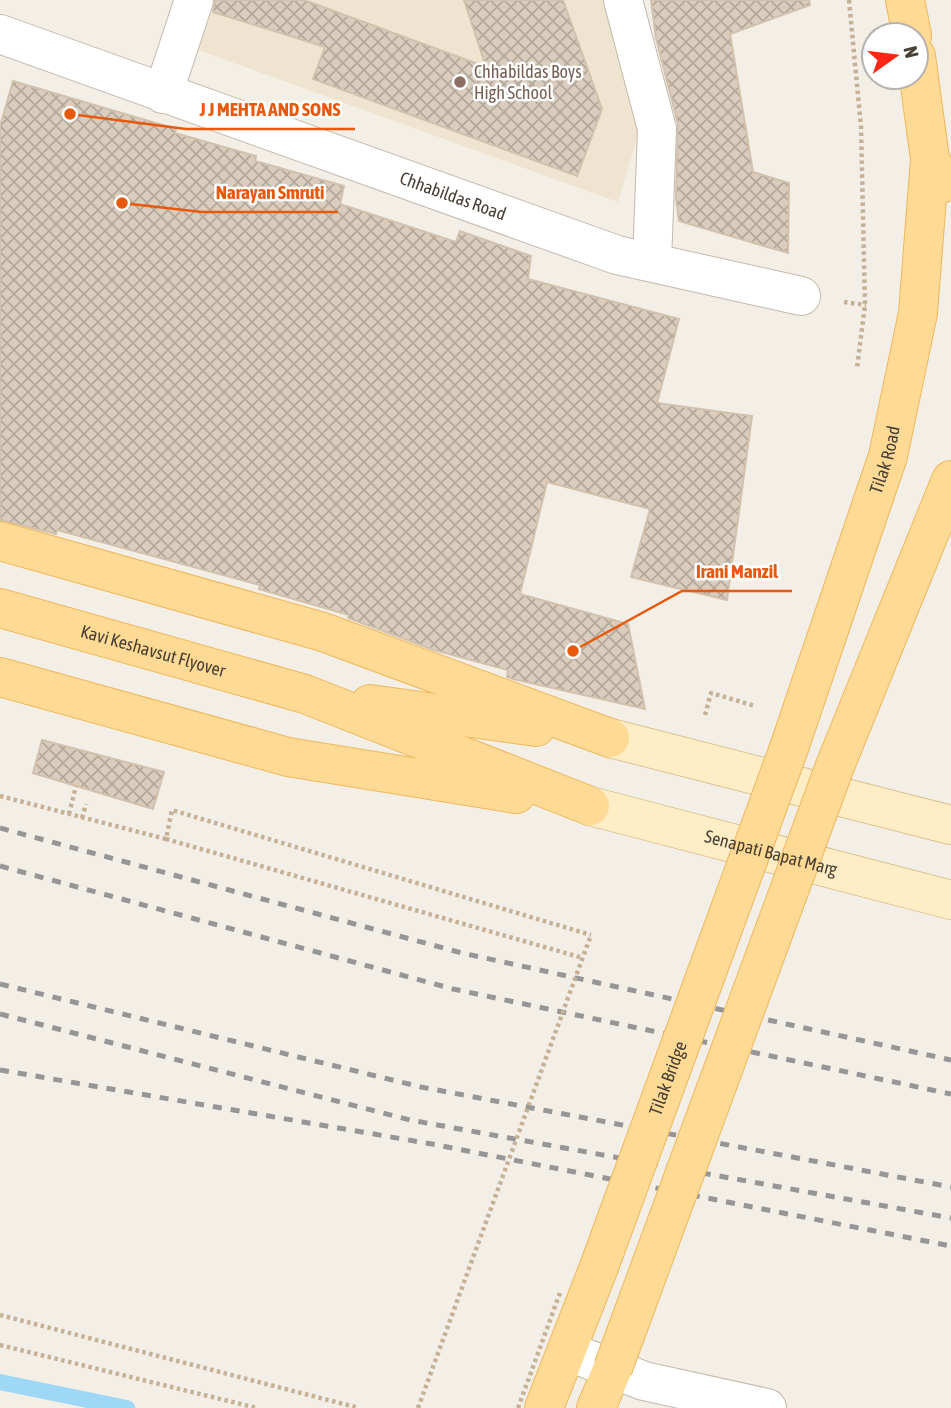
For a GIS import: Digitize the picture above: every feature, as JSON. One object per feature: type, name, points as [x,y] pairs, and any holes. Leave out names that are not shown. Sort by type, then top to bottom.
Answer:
[{"type":"main road","points":[[905,0],[909,21]]},
{"type":"main road","points":[[921,91],[930,159],[951,198]]},
{"type":"main road","name":"Tilak Road","points":[[789,748],[888,456],[918,313],[930,159]]},
{"type":"main road","points":[[596,1408],[835,766],[951,480]]},
{"type":"main road","points":[[0,541],[323,632],[610,738],[951,825]]},
{"type":"main road","name":"Kavi Keshavsut Flyover","points":[[0,608],[306,694],[590,806]]},
{"type":"main road","points":[[0,677],[288,757],[590,806]]},
{"type":"main road","name":"Kavi Keshavsut Flyover","points":[[306,694],[610,738]]},
{"type":"main road","name":"Tilak Bridge","points":[[544,1408],[789,748]]},
{"type":"main road","name":"Senapati Bapat Marg","points":[[590,806],[951,900]]},
{"type":"street","points":[[163,94],[194,0]]},
{"type":"street","points":[[623,0],[657,129],[652,262]]},
{"type":"street","name":"Chhabildas Road","points":[[0,34],[617,254],[801,296]]},
{"type":"street","points":[[567,1351],[644,1381],[767,1408]]},
{"type":"path","points":[[849,0],[861,127],[865,305],[856,374]]},
{"type":"path","points":[[801,296],[918,313]]},
{"type":"path","points":[[705,717],[711,693],[766,709]]},
{"type":"path","points":[[69,814],[76,786]]},
{"type":"path","points":[[0,796],[166,839],[583,958]]},
{"type":"path","points":[[82,817],[86,804]]},
{"type":"path","points":[[166,839],[172,810],[591,935],[418,1408]]},
{"type":"path","points":[[0,1315],[359,1408]]},
{"type":"path","points":[[0,1345],[257,1408]]},
{"type":"shaded area","name":"Chhabildas Boys High School","points":[[216,0],[602,0],[644,115],[618,202],[198,50]]},
{"type":"building","points":[[215,0],[304,0],[486,67],[464,0],[563,0],[602,109],[577,176],[313,79],[325,47],[213,12]]},
{"type":"building","points":[[651,0],[809,0],[810,5],[730,34],[753,172],[789,183],[788,253],[679,221],[676,199],[678,124],[656,38]]},
{"type":"building","points":[[13,81],[176,129],[175,133],[256,156],[255,161],[344,186],[340,204],[456,242],[460,231],[531,256],[528,279],[679,319],[657,403],[752,416],[727,600],[631,577],[650,509],[547,482],[520,594],[628,624],[645,709],[513,679],[507,677],[508,670],[434,650],[348,618],[349,615],[259,589],[260,585],[57,530],[56,534],[0,520],[0,126]]},
{"type":"building","points":[[42,740],[164,772],[153,809],[33,773]]},
{"type":"waterway","points":[[0,1382],[127,1408]]},
{"type":"railway","points":[[0,828],[462,953],[951,1060]]},
{"type":"railway","points":[[0,866],[453,989],[951,1094]]},
{"type":"railway","points":[[0,984],[421,1087],[951,1187]]},
{"type":"railway","points":[[0,1014],[410,1120],[951,1218]]},
{"type":"railway","points":[[0,1070],[432,1144],[951,1246]]},
{"type":"place","name":"Chhabildas Boys High School","points":[[460,82]]},
{"type":"place","name":"J J MEHTA AND SONS","points":[[70,114]]},
{"type":"place","name":"Narayan Smruti","points":[[122,203]]},
{"type":"place","name":"Irani Manzil","points":[[573,651]]}]
